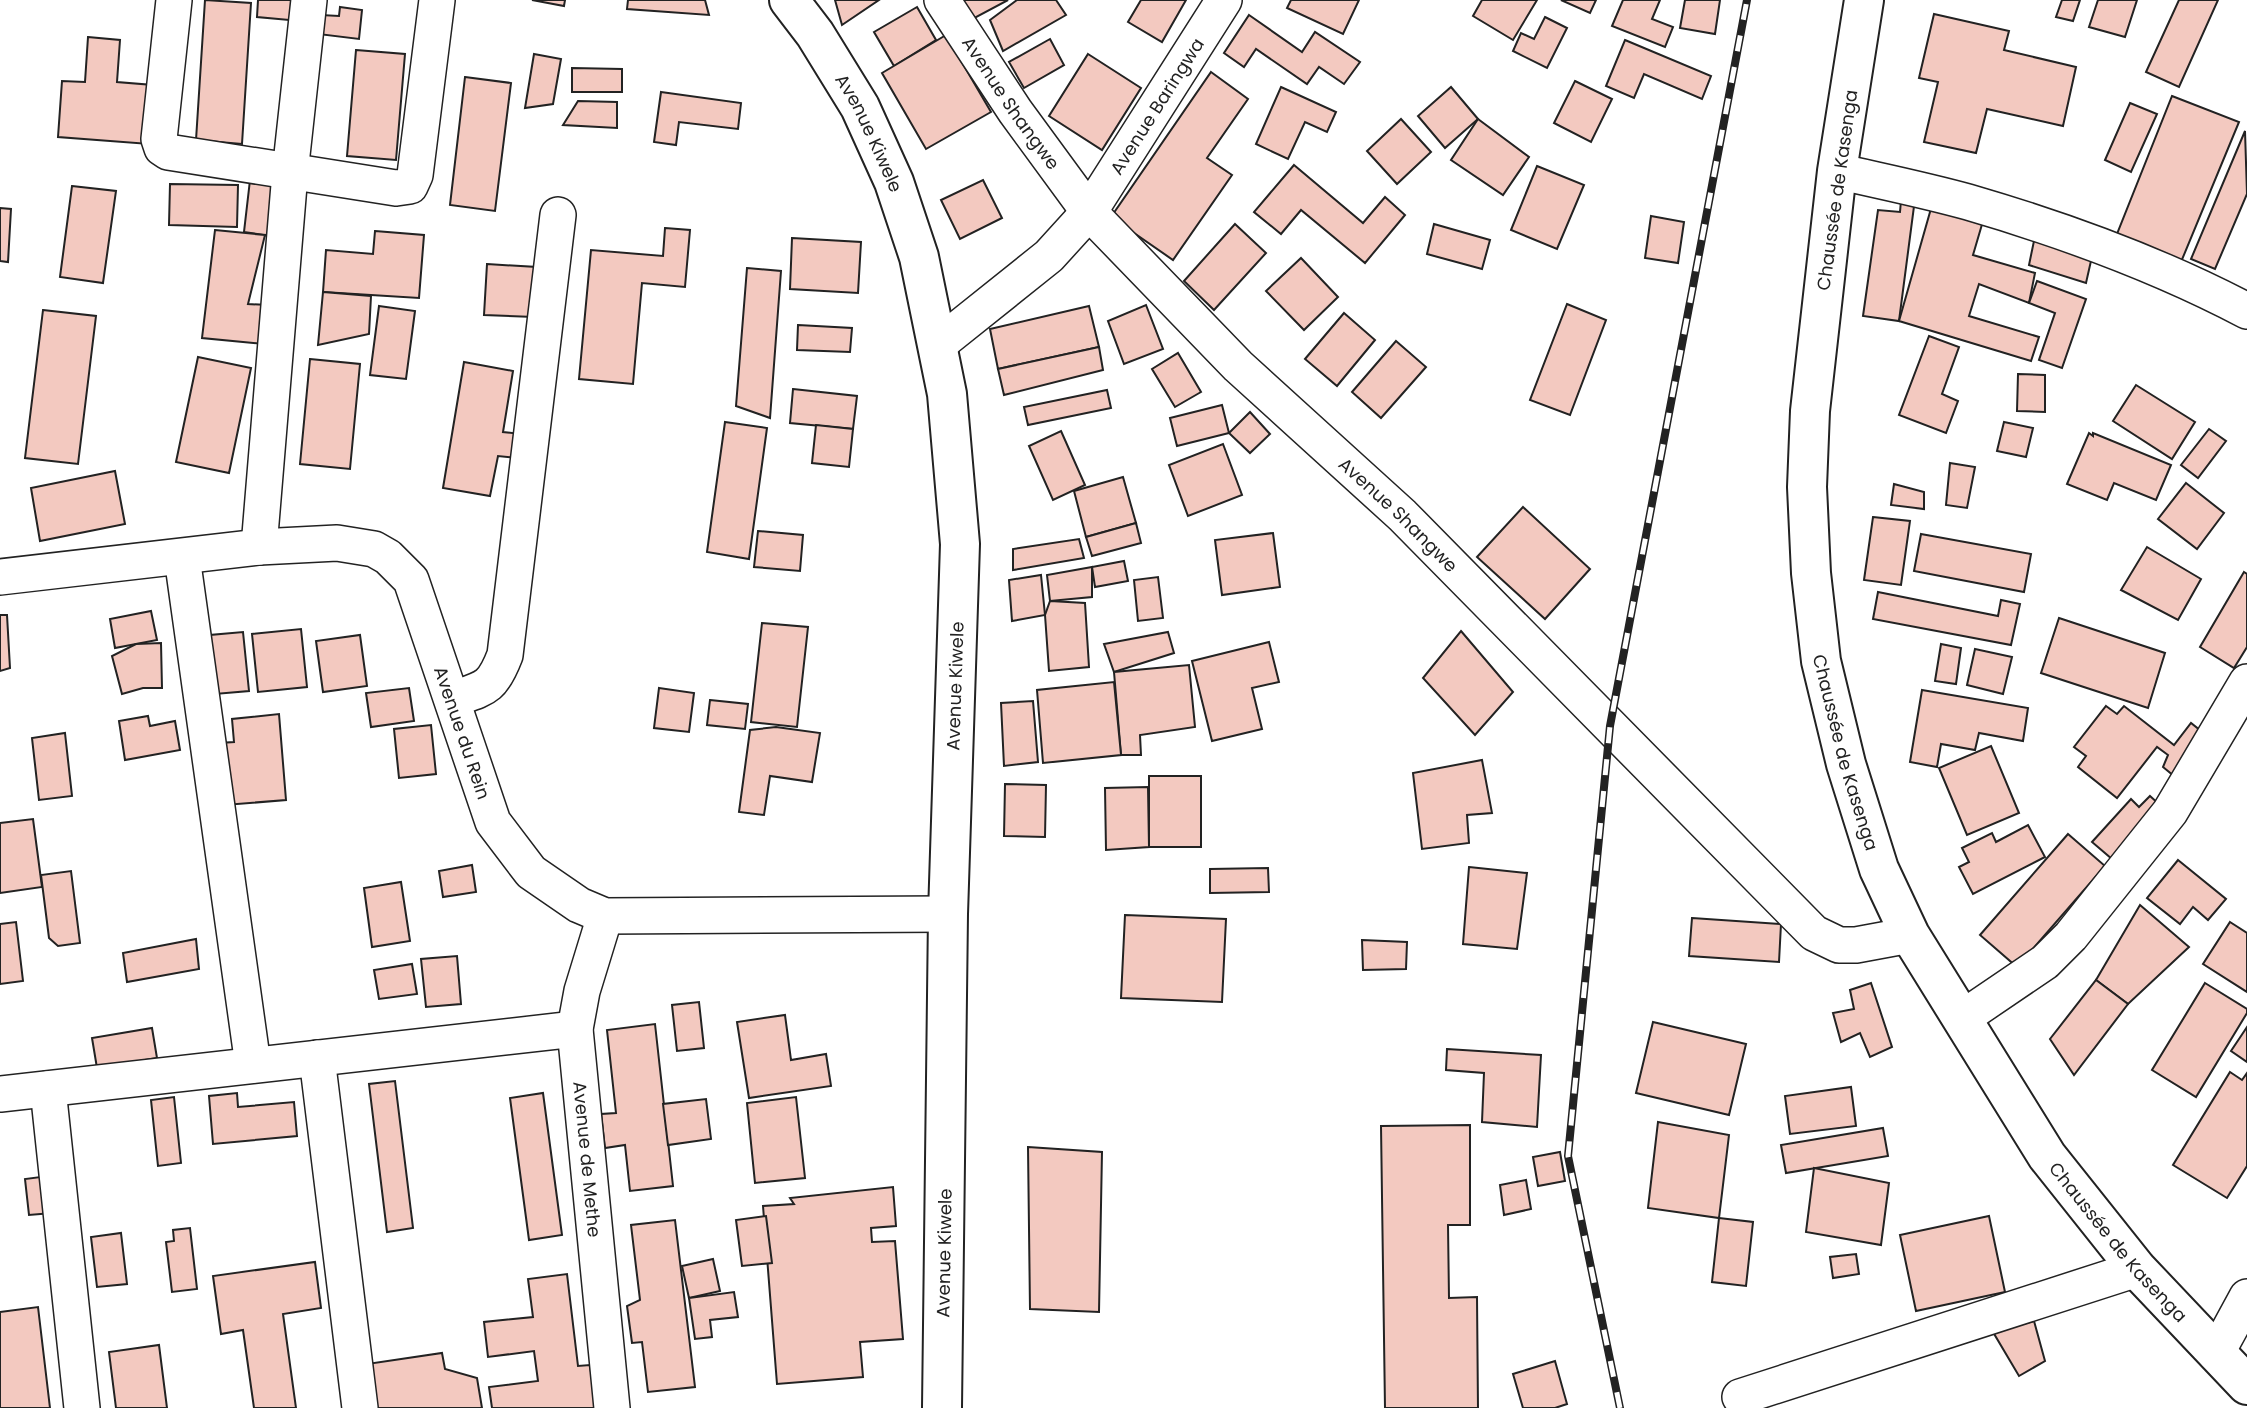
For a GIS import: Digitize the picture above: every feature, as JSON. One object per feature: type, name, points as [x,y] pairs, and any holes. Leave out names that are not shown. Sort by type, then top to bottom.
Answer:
[{"type":"main road","name":"Avenue Kiwele","points":[[789,0],[815,34],[860,107],[894,182],[919,257],[939,344],[947,394],[960,544],[948,914],[942,1408]]},
{"type":"main road","name":"Chaussée de Kasenga","points":[[1864,0],[1837,171],[1810,411],[1807,487],[1811,573],[1821,661],[1846,764],[1879,869],[1910,935],[2047,1156],[2137,1269],[2247,1385]]},
{"type":"street","points":[[174,0],[159,139],[162,148],[168,152],[290,173],[396,188],[410,186],[415,175],[438,0]]},
{"type":"street","points":[[259,547],[290,173],[309,0]]},
{"type":"street","name":"Avenue Shangwe","points":[[942,0],[1015,111],[1089,212],[1238,366],[1402,515],[1814,933],[1839,945],[1856,945],[1910,935]]},
{"type":"street","name":"Avenue Baringwa","points":[[939,344],[1049,256],[1089,212],[1224,0]]},
{"type":"street","points":[[1837,171],[1965,201],[2054,229],[2177,276],[2247,312]]},
{"type":"street","points":[[453,699],[487,687],[498,674],[505,655],[558,215]]},
{"type":"street","name":"Avenue du Rein","points":[[0,577],[259,547],[337,543],[374,549],[388,557],[411,580],[494,822],[531,872],[579,905],[606,916],[948,914]]},
{"type":"street","points":[[182,557],[253,1065]]},
{"type":"street","points":[[1961,1019],[2045,962],[2071,936],[2170,812],[2247,682]]},
{"type":"street","name":"Avenue de Methe","points":[[606,916],[582,990],[575,1029],[612,1408]]},
{"type":"street","points":[[0,1094],[575,1029]]},
{"type":"street","points":[[317,1058],[360,1408]]},
{"type":"street","points":[[48,1089],[82,1408]]},
{"type":"street","points":[[1740,1397],[2137,1269]]},
{"type":"street","points":[[2216,1354],[2247,1297]]},
{"type":"building","points":[[205,0],[251,3],[242,144],[196,140]]},
{"type":"building","points":[[258,0],[302,0],[300,21],[257,17]]},
{"type":"building","points":[[532,0],[565,0],[564,6]]},
{"type":"building","points":[[628,0],[705,0],[709,15],[627,9]]},
{"type":"building","points":[[835,0],[879,0],[842,25]]},
{"type":"building","points":[[955,0],[1008,0],[967,22]]},
{"type":"building","points":[[1017,0],[1056,0],[1066,15],[1003,51],[990,20]]},
{"type":"building","points":[[1141,0],[1186,0],[1162,42],[1128,22]]},
{"type":"building","points":[[1291,0],[1359,0],[1343,34],[1287,8]]},
{"type":"building","points":[[1482,0],[1537,0],[1513,40],[1473,16]]},
{"type":"building","points":[[1561,0],[1596,0],[1590,13]]},
{"type":"building","points":[[1623,0],[1660,0],[1652,19],[1673,27],[1665,47],[1612,26]]},
{"type":"building","points":[[1685,0],[1720,0],[1715,34],[1680,28]]},
{"type":"building","points":[[2062,0],[2080,0],[2073,21],[2056,17]]},
{"type":"building","points":[[2098,0],[2137,0],[2125,37],[2089,27]]},
{"type":"building","points":[[2179,0],[2218,0],[2179,87],[2146,72]]},
{"type":"building","points":[[340,7],[362,10],[359,39],[318,34],[321,15],[339,16]]},
{"type":"building","points":[[917,7],[936,40],[894,66],[874,32]]},
{"type":"building","points":[[1934,14],[2009,31],[2004,50],[2076,67],[2063,126],[1987,109],[1976,153],[1924,142],[1938,82],[1919,78]]},
{"type":"building","points":[[1249,15],[1302,52],[1315,32],[1360,62],[1344,84],[1319,67],[1307,84],[1256,49],[1244,67],[1224,53]]},
{"type":"building","points":[[1545,17],[1567,28],[1547,68],[1513,51],[1521,33],[1534,39]]},
{"type":"building","points":[[946,35],[991,112],[926,149],[882,73]]},
{"type":"building","points":[[88,37],[120,40],[117,82],[153,85],[149,144],[58,137],[62,81],[85,82]]},
{"type":"building","points":[[1050,39],[1064,65],[1024,88],[1009,62]]},
{"type":"building","points":[[1625,40],[1711,76],[1702,99],[1644,74],[1634,98],[1606,86]]},
{"type":"building","points":[[356,50],[405,54],[396,160],[347,156]]},
{"type":"building","points":[[534,54],[561,59],[553,104],[525,108]]},
{"type":"building","points":[[1088,54],[1141,88],[1102,150],[1049,116]]},
{"type":"building","points":[[572,68],[622,69],[622,92],[572,92]]},
{"type":"building","points":[[1211,72],[1248,99],[1207,158],[1232,175],[1173,260],[1111,217]]},
{"type":"building","points":[[465,77],[511,83],[495,211],[450,205]]},
{"type":"building","points":[[1575,81],[1612,99],[1591,142],[1554,123]]},
{"type":"building","points":[[1281,87],[1336,112],[1327,132],[1305,122],[1288,159],[1256,144]]},
{"type":"building","points":[[1451,87],[1478,119],[1445,148],[1418,116]]},
{"type":"building","points":[[661,92],[741,103],[738,129],[679,122],[676,145],[654,142]]},
{"type":"building","points":[[2172,96],[2239,122],[2181,262],[2117,234]]},
{"type":"building","points":[[578,101],[617,102],[617,128],[563,125]]},
{"type":"building","points":[[2130,103],[2157,114],[2131,172],[2105,160]]},
{"type":"building","points":[[1401,119],[1431,152],[1397,184],[1367,151]]},
{"type":"building","points":[[1478,119],[1529,157],[1503,195],[1451,160]]},
{"type":"building","points":[[2245,131],[2247,194],[2215,269],[2191,259]]},
{"type":"building","points":[[1294,165],[1363,223],[1385,197],[1405,215],[1365,263],[1301,210],[1281,234],[1254,212]]},
{"type":"building","points":[[1537,166],[1584,185],[1557,249],[1511,230]]},
{"type":"building","points":[[250,180],[283,184],[276,237],[244,232]]},
{"type":"building","points":[[983,180],[1002,218],[960,239],[941,200]]},
{"type":"building","points":[[170,184],[238,185],[237,227],[169,225]]},
{"type":"building","points":[[72,186],[116,191],[103,283],[60,277]]},
{"type":"building","points":[[1902,189],[1916,191],[1899,321],[1863,316],[1878,210],[1900,212]]},
{"type":"building","points":[[1932,205],[1983,221],[1973,255],[2035,273],[2029,303],[1979,284],[1969,316],[2039,337],[2031,361],[1899,321]]},
{"type":"building","points":[[0,208],[11,209],[8,262],[0,261]]},
{"type":"building","points":[[1651,216],[1684,222],[1678,263],[1645,258]]},
{"type":"building","points":[[1235,224],[1266,253],[1214,310],[1184,281]]},
{"type":"building","points":[[1434,224],[1490,240],[1482,269],[1427,254]]},
{"type":"building","points":[[665,228],[690,230],[685,287],[642,283],[633,384],[579,379],[591,250],[663,256]]},
{"type":"building","points":[[215,230],[265,235],[248,304],[268,305],[263,344],[202,338]]},
{"type":"building","points":[[375,231],[424,235],[419,298],[323,292],[326,250],[373,254]]},
{"type":"building","points":[[2035,236],[2093,252],[2086,283],[2029,265]]},
{"type":"building","points":[[792,238],[861,242],[858,293],[790,289]]},
{"type":"building","points":[[1301,258],[1338,297],[1304,330],[1266,291]]},
{"type":"building","points":[[487,264],[537,267],[534,317],[484,315]]},
{"type":"building","points":[[747,268],[781,271],[770,418],[736,406]]},
{"type":"building","points":[[2037,281],[2086,299],[2062,368],[2039,360],[2055,313],[2029,303]]},
{"type":"building","points":[[323,292],[371,296],[369,334],[318,345]]},
{"type":"building","points":[[1567,304],[1606,320],[1570,415],[1530,400]]},
{"type":"building","points":[[1146,305],[1163,349],[1124,364],[1108,321]]},
{"type":"building","points":[[379,306],[415,311],[406,379],[370,375]]},
{"type":"building","points":[[1089,306],[1099,347],[998,369],[990,329]]},
{"type":"building","points":[[43,310],[96,316],[78,464],[25,458]]},
{"type":"building","points":[[1344,313],[1375,340],[1337,386],[1305,359]]},
{"type":"building","points":[[798,325],[852,328],[850,352],[797,350]]},
{"type":"building","points":[[1929,336],[1959,347],[1942,394],[1958,401],[1946,433],[1899,415]]},
{"type":"building","points":[[1396,341],[1426,367],[1381,418],[1352,392]]},
{"type":"building","points":[[1099,347],[1103,370],[1004,395],[998,369]]},
{"type":"building","points":[[1178,353],[1201,392],[1175,407],[1152,369]]},
{"type":"building","points":[[198,357],[251,368],[229,473],[176,462]]},
{"type":"building","points":[[310,359],[360,364],[350,469],[300,464]]},
{"type":"building","points":[[464,362],[513,371],[503,432],[521,434],[516,458],[498,456],[490,496],[443,488]]},
{"type":"building","points":[[2018,374],[2045,375],[2045,412],[2017,411]]},
{"type":"building","points":[[2136,385],[2195,422],[2172,459],[2113,421]]},
{"type":"building","points":[[793,389],[857,396],[853,429],[790,423]]},
{"type":"building","points":[[1107,390],[1111,408],[1028,425],[1024,407]]},
{"type":"building","points":[[1222,405],[1229,433],[1177,446],[1170,418]]},
{"type":"building","points":[[1250,412],[1270,434],[1250,453],[1229,433]]},
{"type":"building","points":[[725,422],[767,428],[749,559],[707,552]]},
{"type":"building","points":[[2004,422],[2033,428],[2026,457],[1997,451]]},
{"type":"building","points":[[816,425],[853,429],[849,467],[812,463]]},
{"type":"building","points":[[2209,429],[2226,441],[2198,478],[2181,465]]},
{"type":"building","points":[[1061,431],[1085,485],[1053,500],[1029,446]]},
{"type":"building","points":[[2089,433],[2171,465],[2156,500],[2114,483],[2107,500],[2067,484]]},
{"type":"building","points":[[1223,444],[1242,495],[1188,516],[1169,465]]},
{"type":"building","points":[[1950,463],[1975,467],[1967,508],[1946,505]]},
{"type":"building","points":[[115,471],[125,524],[40,541],[31,488]]},
{"type":"building","points":[[1123,477],[1136,523],[1086,537],[1074,491]]},
{"type":"building","points":[[2186,483],[2224,513],[2197,549],[2158,519]]},
{"type":"building","points":[[1894,484],[1924,492],[1924,509],[1891,505]]},
{"type":"building","points":[[1523,507],[1590,569],[1545,619],[1477,557]]},
{"type":"building","points":[[1873,517],[1910,521],[1901,585],[1864,580]]},
{"type":"building","points":[[1136,523],[1141,543],[1092,556],[1086,537]]},
{"type":"building","points":[[758,531],[803,535],[800,571],[754,567]]},
{"type":"building","points":[[1273,533],[1280,587],[1222,595],[1215,540]]},
{"type":"building","points":[[1921,534],[2031,554],[2024,592],[1914,571]]},
{"type":"building","points":[[1079,539],[1084,558],[1013,570],[1013,549]]},
{"type":"building","points":[[2147,547],[2201,579],[2178,620],[2121,590]]},
{"type":"building","points":[[1124,561],[1128,581],[1095,587],[1092,567]]},
{"type":"building","points":[[1092,567],[1092,597],[1050,601],[1047,575]]},
{"type":"building","points":[[2244,572],[2247,574],[2247,647],[2234,668],[2200,647]]},
{"type":"building","points":[[1041,575],[1045,615],[1012,621],[1009,580]]},
{"type":"building","points":[[1158,577],[1163,618],[1138,621],[1134,580]]},
{"type":"building","points":[[1878,592],[1998,616],[2001,600],[2020,604],[2011,645],[1873,619]]},
{"type":"building","points":[[1050,601],[1085,603],[1089,667],[1049,671],[1045,615]]},
{"type":"building","points":[[151,611],[157,640],[115,648],[110,619]]},
{"type":"building","points":[[0,615],[7,615],[10,668],[0,671]]},
{"type":"building","points":[[2059,618],[2165,653],[2148,708],[2041,673]]},
{"type":"building","points":[[762,623],[808,627],[797,727],[751,722]]},
{"type":"building","points":[[301,629],[307,687],[258,692],[252,634]]},
{"type":"building","points":[[1461,631],[1513,692],[1475,735],[1423,678]]},
{"type":"building","points":[[243,632],[249,691],[215,694],[210,635]]},
{"type":"building","points":[[1168,632],[1174,653],[1114,672],[1104,644]]},
{"type":"building","points":[[360,635],[367,686],[323,692],[316,641]]},
{"type":"building","points":[[1269,642],[1279,682],[1252,688],[1262,729],[1212,741],[1192,661]]},
{"type":"building","points":[[161,643],[162,688],[143,688],[122,694],[112,656],[136,644]]},
{"type":"building","points":[[1941,644],[1961,648],[1956,684],[1935,681]]},
{"type":"building","points":[[1975,649],[2012,657],[2003,694],[1967,685]]},
{"type":"building","points":[[1189,665],[1195,727],[1140,735],[1141,755],[1121,755],[1114,672]]},
{"type":"building","points":[[1114,682],[1121,755],[1043,763],[1037,690]]},
{"type":"building","points":[[409,688],[414,721],[371,727],[366,693]]},
{"type":"building","points":[[659,688],[694,693],[689,732],[654,728]]},
{"type":"building","points":[[1922,690],[2028,708],[2023,741],[1979,733],[1975,750],[1941,744],[1937,767],[1910,762]]},
{"type":"building","points":[[710,700],[748,704],[745,729],[707,725]]},
{"type":"building","points":[[1033,701],[1038,762],[1004,766],[1001,703]]},
{"type":"building","points":[[2106,706],[2117,714],[2124,706],[2174,745],[2191,723],[2206,735],[2174,776],[2163,767],[2168,755],[2157,747],[2117,798],[2078,767],[2086,756],[2074,747]]},
{"type":"building","points":[[279,714],[286,800],[225,805],[219,743],[234,742],[232,719]]},
{"type":"building","points":[[148,716],[150,726],[175,721],[180,750],[125,760],[119,721]]},
{"type":"building","points":[[431,725],[436,774],[399,778],[394,729]]},
{"type":"building","points":[[776,727],[820,733],[812,782],[770,776],[764,815],[739,812],[750,730]]},
{"type":"building","points":[[65,733],[72,796],[39,800],[32,738]]},
{"type":"building","points":[[1991,746],[2019,813],[1967,835],[1939,768]]},
{"type":"building","points":[[1482,760],[1492,813],[1467,815],[1469,843],[1422,849],[1413,773]]},
{"type":"building","points":[[1149,776],[1201,776],[1201,847],[1149,847]]},
{"type":"building","points":[[1005,784],[1046,785],[1045,837],[1004,836]]},
{"type":"building","points":[[1148,787],[1149,847],[1106,850],[1105,788]]},
{"type":"building","points":[[2150,796],[2160,805],[2112,859],[2092,842],[2131,799],[2139,807]]},
{"type":"building","points":[[33,819],[42,887],[0,893],[0,823]]},
{"type":"building","points":[[2028,825],[2045,857],[1973,894],[1959,867],[1969,862],[1962,848],[1992,833],[1996,842]]},
{"type":"building","points":[[2068,834],[2105,866],[2017,967],[1980,935]]},
{"type":"building","points":[[2178,860],[2226,899],[2208,920],[2193,907],[2180,924],[2147,898]]},
{"type":"building","points":[[472,865],[476,892],[443,897],[439,871]]},
{"type":"building","points":[[1469,867],[1527,873],[1517,949],[1463,944]]},
{"type":"building","points":[[1268,868],[1269,892],[1210,893],[1210,869]]},
{"type":"building","points":[[71,871],[80,943],[58,946],[49,938],[41,875]]},
{"type":"building","points":[[401,882],[410,941],[372,947],[364,888]]},
{"type":"building","points":[[2140,905],[2189,947],[2128,1004],[2096,980]]},
{"type":"building","points":[[1125,915],[1226,919],[1222,1002],[1121,998]]},
{"type":"building","points":[[1692,918],[1781,924],[1779,962],[1689,956]]},
{"type":"building","points":[[16,922],[23,981],[0,984],[0,924]]},
{"type":"building","points":[[2230,922],[2247,933],[2247,992],[2203,964]]},
{"type":"building","points":[[196,939],[199,969],[127,982],[123,953]]},
{"type":"building","points":[[1362,940],[1407,942],[1406,969],[1363,970]]},
{"type":"building","points":[[457,956],[461,1004],[426,1007],[421,959]]},
{"type":"building","points":[[412,964],[417,994],[379,999],[374,970]]},
{"type":"building","points":[[2096,980],[2128,1004],[2074,1075],[2050,1039]]},
{"type":"building","points":[[1871,983],[1892,1047],[1870,1057],[1860,1033],[1841,1042],[1833,1013],[1854,1009],[1850,990]]},
{"type":"building","points":[[2205,983],[2247,1009],[2247,1013],[2196,1097],[2152,1070]]},
{"type":"building","points":[[699,1002],[704,1048],[677,1051],[672,1005]]},
{"type":"building","points":[[785,1015],[791,1060],[826,1054],[831,1086],[749,1098],[737,1022]]},
{"type":"building","points":[[1653,1022],[1746,1044],[1729,1115],[1636,1093]]},
{"type":"building","points":[[655,1024],[673,1186],[630,1191],[625,1145],[605,1148],[601,1114],[616,1113],[607,1030]]},
{"type":"building","points":[[2247,1027],[2247,1062],[2231,1051]]},
{"type":"building","points":[[152,1028],[157,1058],[97,1068],[92,1038]]},
{"type":"building","points":[[1447,1049],[1541,1055],[1537,1127],[1482,1122],[1484,1073],[1446,1070]]},
{"type":"building","points":[[2230,1072],[2242,1080],[2247,1073],[2247,1166],[2227,1198],[2173,1165]]},
{"type":"building","points":[[395,1081],[413,1228],[387,1232],[369,1084]]},
{"type":"building","points":[[1851,1087],[1856,1126],[1790,1134],[1785,1096]]},
{"type":"building","points":[[237,1093],[238,1107],[294,1102],[297,1136],[213,1144],[209,1096]]},
{"type":"building","points":[[543,1093],[562,1235],[529,1240],[510,1098]]},
{"type":"building","points":[[174,1097],[181,1163],[158,1166],[151,1100]]},
{"type":"building","points":[[796,1097],[805,1178],[755,1183],[747,1103]]},
{"type":"building","points":[[706,1099],[711,1139],[668,1145],[663,1104]]},
{"type":"building","points":[[1658,1122],[1729,1135],[1719,1218],[1648,1208]]},
{"type":"building","points":[[1470,1125],[1470,1225],[1448,1225],[1449,1298],[1477,1297],[1478,1408],[1385,1408],[1381,1126]]},
{"type":"building","points":[[1883,1128],[1888,1156],[1786,1173],[1781,1145]]},
{"type":"building","points":[[1028,1147],[1102,1152],[1099,1312],[1030,1309]]},
{"type":"building","points":[[1560,1152],[1565,1181],[1538,1186],[1533,1157]]},
{"type":"building","points":[[1814,1168],[1889,1183],[1881,1245],[1806,1232]]},
{"type":"building","points":[[48,1176],[52,1213],[29,1215],[25,1179]]},
{"type":"building","points":[[1526,1180],[1531,1209],[1504,1215],[1500,1185]]},
{"type":"building","points":[[893,1187],[896,1226],[871,1228],[872,1242],[895,1241],[903,1339],[860,1342],[863,1377],[777,1384],[763,1206],[794,1204],[790,1198]]},
{"type":"building","points":[[766,1216],[772,1263],[742,1266],[736,1220]]},
{"type":"building","points":[[1989,1216],[2005,1292],[1916,1311],[1900,1235]]},
{"type":"building","points":[[1719,1218],[1753,1222],[1746,1286],[1712,1282]]},
{"type":"building","points":[[675,1220],[695,1387],[648,1392],[642,1342],[632,1343],[627,1306],[640,1300],[631,1225]]},
{"type":"building","points":[[190,1228],[197,1289],[172,1292],[166,1242],[174,1241],[173,1230]]},
{"type":"building","points":[[121,1233],[127,1284],[97,1287],[91,1237]]},
{"type":"building","points":[[1856,1254],[1859,1274],[1833,1278],[1830,1257]]},
{"type":"building","points":[[713,1259],[720,1291],[689,1298],[682,1266]]},
{"type":"building","points":[[315,1262],[321,1308],[283,1314],[296,1408],[254,1408],[243,1330],[221,1334],[213,1276]]},
{"type":"building","points":[[567,1274],[578,1366],[590,1365],[596,1408],[492,1408],[489,1387],[538,1381],[534,1351],[488,1357],[484,1322],[533,1317],[528,1279]]},
{"type":"building","points":[[734,1292],[738,1317],[710,1320],[712,1337],[695,1339],[689,1298]]},
{"type":"building","points":[[38,1307],[50,1408],[0,1408],[0,1312]]},
{"type":"building","points":[[2034,1321],[2045,1361],[2019,1376],[1993,1332]]},
{"type":"building","points":[[159,1345],[167,1408],[116,1408],[109,1352]]},
{"type":"building","points":[[442,1353],[445,1369],[477,1378],[482,1408],[373,1408],[367,1364]]},
{"type":"building","points":[[1555,1361],[1567,1404],[1555,1408],[1523,1408],[1513,1374]]},
{"type":"railway","points":[[1620,1408],[1568,1156],[1610,726],[1747,0]]}]
